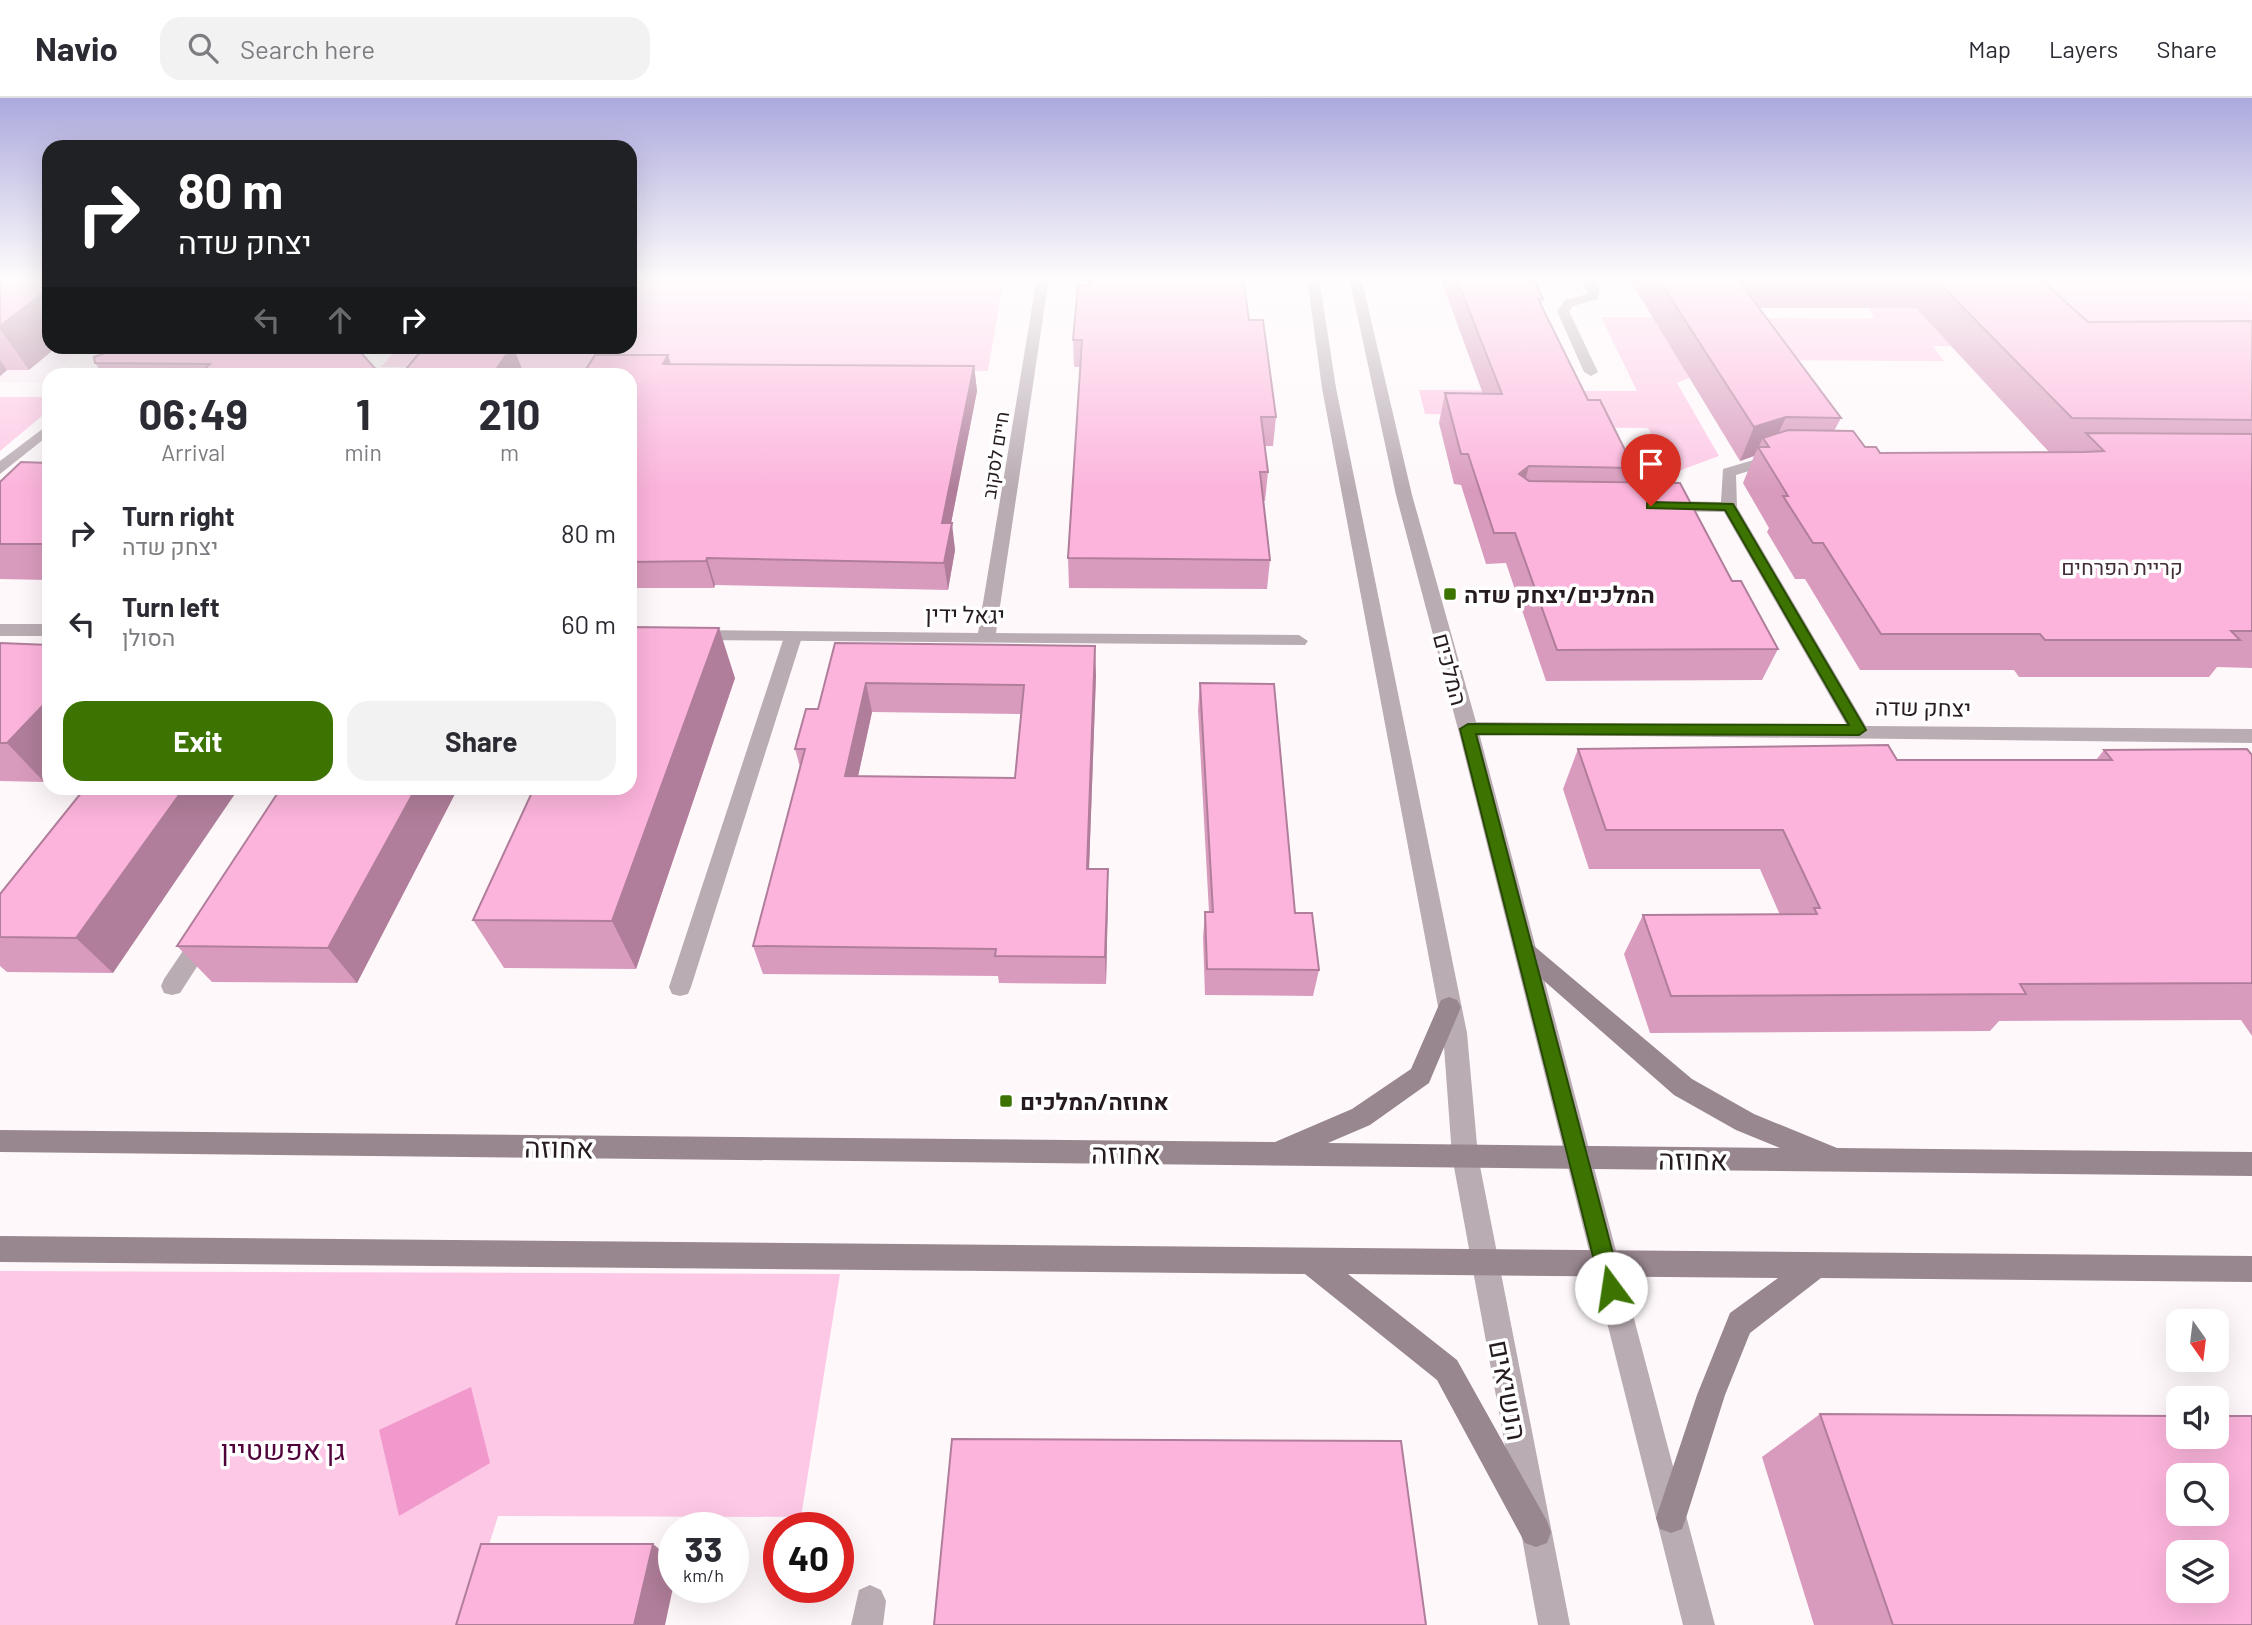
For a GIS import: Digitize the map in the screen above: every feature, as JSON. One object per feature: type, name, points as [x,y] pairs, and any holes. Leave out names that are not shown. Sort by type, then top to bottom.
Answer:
[{"type":"main road","points":[[1525,953],[1683,1087],[1745,1122],[1839,1160]]},
{"type":"main road","points":[[1275,1154],[1361,1117],[1420,1076],[1449,1007]]},
{"type":"main road","name":"אחוזה","points":[[0,1141],[2252,1164]]},
{"type":"main road","points":[[0,1249],[2252,1269]]},
{"type":"main road","points":[[1309,1260],[1447,1370],[1536,1532]]},
{"type":"main road","points":[[1671,1518],[1711,1395],[1740,1323],[1817,1265]]},
{"type":"street","name":"חיים לסקוב","points":[[986,639],[1032,348]]},
{"type":"street","points":[[1323,348],[1455,1033],[1465,1156]]},
{"type":"street","name":"המלכים","points":[[1371,348],[1404,495],[1468,729],[1605,1263]]},
{"type":"street","points":[[1580,348],[1591,372]]},
{"type":"street","points":[[0,469],[42,434]]},
{"type":"street","points":[[1799,458],[1771,458],[1728,472],[1728,507],[1859,730]]},
{"type":"street","points":[[1646,506],[1728,507]]},
{"type":"street","points":[[0,630],[42,630]]},
{"type":"street","name":"יגאל ידין","points":[[671,636],[1299,641]]},
{"type":"street","points":[[680,987],[793,637]]},
{"type":"street","name":"יצחק שדה","points":[[1468,729],[1859,730],[2252,736]]},
{"type":"street","points":[[172,986],[218,916]]},
{"type":"street","name":"הנשיאים","points":[[1465,1156],[1554,1625]]},
{"type":"street","points":[[1605,1263],[1699,1625]]},
{"type":"shaded area","points":[[0,348],[42,348],[42,354],[76,354],[59,368],[42,368],[41,383],[0,382]]},
{"type":"shaded area","points":[[471,1387],[490,1463],[399,1516],[379,1430]]},
{"type":"green space","points":[[637,348],[992,348],[988,371],[381,367],[392,354],[637,354]]},
{"type":"green space","points":[[1616,348],[1935,348],[1944,361],[1733,360],[1677,383],[1719,456],[1673,473],[1648,428],[1538,427],[1534,416],[1425,414],[1419,390],[1637,391]]},
{"type":"green space","points":[[0,397],[42,397],[42,416],[0,451]]},
{"type":"green space","name":"גן אפשטיין","points":[[0,1271],[840,1274],[802,1512],[763,1512],[763,1517],[749,1517],[749,1512],[658,1512],[658,1517],[498,1516],[464,1625],[0,1625]]},
{"type":"building","points":[[1081,348],[1267,348],[1276,417],[1261,417],[1268,472],[1260,472],[1270,560],[1068,558]]},
{"type":"building","points":[[1484,348],[1562,348],[1588,400],[1600,400],[1634,468],[1529,466],[1519,474],[1529,481],[1680,483],[1732,581],[1741,581],[1778,649],[1557,650],[1515,533],[1494,533],[1468,454],[1461,454],[1445,393],[1502,394]]},
{"type":"building","points":[[1703,348],[1789,348],[1841,418],[1786,417],[1754,427]]},
{"type":"building","points":[[2003,348],[2252,348],[2252,420],[2072,418]]},
{"type":"building","points":[[103,354],[362,354],[375,368],[206,368],[210,364],[95,363],[94,357]]},
{"type":"building","points":[[418,354],[507,354],[497,368],[407,368]]},
{"type":"building","points":[[595,355],[668,355],[663,364],[974,366],[942,523],[952,523],[944,563],[707,558],[706,561],[637,562],[637,368],[587,368]]},
{"type":"building","points":[[1788,430],[1853,431],[1865,447],[1876,447],[1880,453],[2104,451],[2086,433],[2252,434],[2252,631],[2231,631],[2240,640],[2045,640],[2040,634],[1881,634],[1823,543],[1813,543],[1783,496],[1788,496],[1758,447],[1769,447],[1763,438]]},
{"type":"building","points":[[21,462],[42,463],[42,544],[0,544],[0,482]]},
{"type":"building","points":[[637,627],[719,628],[612,921],[473,920],[531,795],[637,795]]},
{"type":"building","points":[[0,643],[42,645],[42,706],[7,743],[0,743]]},
{"type":"building","points":[[835,643],[1095,646],[1087,869],[1108,869],[1105,957],[995,956],[996,949],[753,946],[805,749],[795,749],[806,709],[818,709]],"holes":[[[866,683],[1024,685],[1015,778],[845,776]]]},
{"type":"building","points":[[1200,683],[1274,684],[1295,913],[1312,913],[1319,970],[1207,969],[1205,912],[1213,912]]},
{"type":"building","points":[[1888,745],[1897,760],[2112,760],[2104,750],[2247,749],[2252,755],[2252,983],[2020,984],[2026,994],[1671,996],[1643,915],[1817,914],[1814,908],[1820,908],[1783,830],[1606,830],[1578,749]]},
{"type":"building","points":[[79,795],[179,795],[76,938],[0,937],[0,894]]},
{"type":"building","points":[[276,795],[412,795],[328,948],[177,946]]},
{"type":"building","points":[[1820,1414],[2166,1416],[2166,1449],[2229,1449],[2229,1416],[2252,1416],[2252,1625],[1893,1625]]},
{"type":"building","points":[[952,1439],[1401,1441],[1426,1625],[934,1625]]},
{"type":"building","points":[[481,1544],[653,1544],[634,1625],[456,1625]]},
{"type":"place","name":"המלכים/יצחק שדה","points":[[1450,594]]},
{"type":"place","name":"אחוזה/המלכים","points":[[1006,1101]]},
{"type":"district","name":"קריית הפרחים","points":[[2122,566]]},
{"type":"route","points":[[1611,1288],[1468,729],[1859,730],[1728,507],[1651,506]]}]
